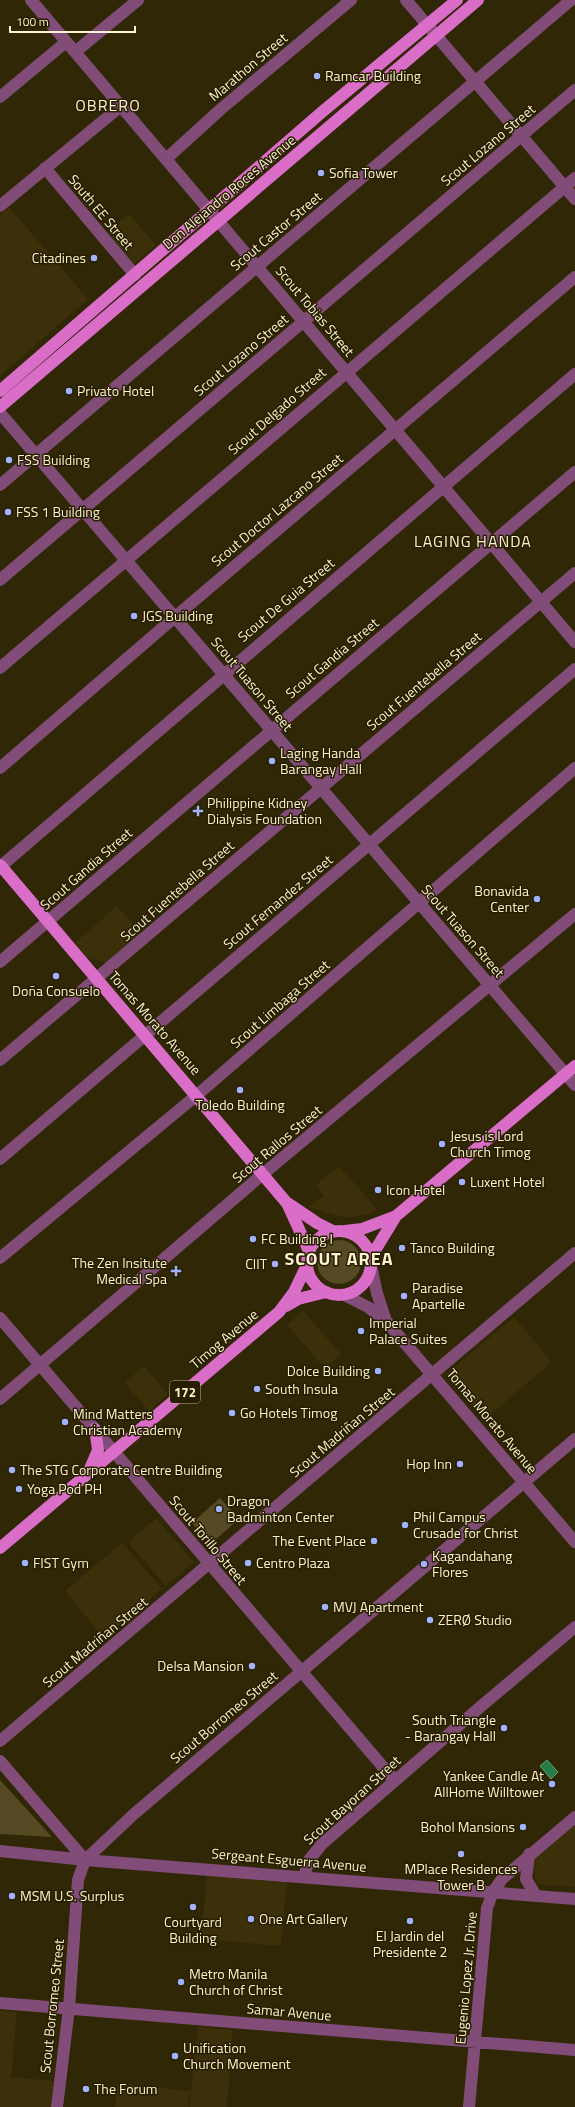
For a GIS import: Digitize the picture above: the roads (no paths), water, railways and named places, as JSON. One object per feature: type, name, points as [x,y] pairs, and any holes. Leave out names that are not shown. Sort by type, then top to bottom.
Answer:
[{"type":"main road","name":"Don Alejandro Roces Avenue","points":[[0,391],[210,211],[322,112],[457,0]]},
{"type":"main road","name":"Don Alejandro Roces Avenue","points":[[0,407],[478,0]]},
{"type":"main road","name":"Tomas Morato Avenue","points":[[0,866],[197,1095],[286,1202],[309,1251]]},
{"type":"main road","points":[[309,1251],[319,1238],[339,1231],[367,1227],[396,1216],[570,1070]]},
{"type":"main road","name":"Tomas Morato Avenue","points":[[286,1202],[317,1223],[339,1231]]},
{"type":"main road","points":[[344,1294],[362,1286],[367,1278],[371,1261],[396,1216]]},
{"type":"main road","points":[[339,1231],[362,1240],[371,1261]]},
{"type":"main road","name":"172","points":[[307,1266],[309,1251]]},
{"type":"main road","points":[[307,1266],[312,1279],[326,1292]]},
{"type":"main road","name":"Timog Avenue","points":[[284,1307],[302,1279],[307,1266]]},
{"type":"main road","name":"172","points":[[326,1292],[344,1294]]},
{"type":"main road","name":"Timog Avenue","points":[[0,1548],[87,1476],[284,1307],[293,1302],[326,1292]]},
{"type":"main road","points":[[87,1476],[97,1453],[95,1429]]},
{"type":"street","name":"Scout Tobias Street","points":[[30,0],[396,429],[492,543],[540,603],[575,642]]},
{"type":"street","points":[[75,52],[138,0]]},
{"type":"street","name":"Marathon Street","points":[[166,159],[220,109],[351,0]]},
{"type":"street","points":[[406,0],[575,199]]},
{"type":"street","name":"Scout Castor Street","points":[[0,485],[571,0]]},
{"type":"street","points":[[0,97],[66,42]]},
{"type":"street","name":"Scout Lozano Street","points":[[0,580],[575,90]]},
{"type":"street","points":[[0,206],[121,106]]},
{"type":"street","name":"South EE Street","points":[[45,168],[135,275]]},
{"type":"street","name":"Scout Delgado Street","points":[[0,668],[575,178]]},
{"type":"street","name":"Scout Doctor Lazcano Street","points":[[0,768],[175,616],[575,277]]},
{"type":"street","name":"Scout De Guia Street","points":[[0,866],[575,374]]},
{"type":"street","name":"Scout Tuason Street","points":[[0,413],[491,986],[570,1070],[575,1085]]},
{"type":"street","name":"Scout Gandia Street","points":[[0,962],[575,472]]},
{"type":"street","name":"Scout Fuentebella Street","points":[[0,1060],[98,979],[575,573]]},
{"type":"street","name":"Scout Fernandez Street","points":[[0,1159],[575,669]]},
{"type":"street","name":"Scout Limbaga Street","points":[[0,1258],[197,1095],[575,768]]},
{"type":"street","name":"Scout Rallos Street","points":[[0,1399],[263,1174],[491,986],[575,914]]},
{"type":"street","name":"Scout Madriñan Street","points":[[0,1741],[210,1565],[575,1253]]},
{"type":"street","name":"Tomas Morato Avenue","points":[[371,1261],[377,1293],[386,1321]]},
{"type":"street","name":"Tomas Morato Avenue","points":[[344,1294],[368,1307],[386,1321],[575,1542]]},
{"type":"street","name":"Scout Torillo Street","points":[[0,1318],[300,1672],[395,1781]]},
{"type":"street","name":"Scout Borromeo Street","points":[[57,2107],[69,2008],[78,1880],[85,1860],[134,1814],[477,1520],[575,1439]]},
{"type":"street","name":"Scout Bayoran Street","points":[[304,1877],[309,1860],[322,1844],[575,1627]]},
{"type":"street","points":[[0,1761],[85,1860]]},
{"type":"street","name":"Eugenio Lopez Jr. Drive","points":[[469,2107],[487,1908],[493,1892],[502,1879],[529,1854],[575,1817]]},
{"type":"street","name":"Sergeant Esguerra Avenue","points":[[0,1851],[85,1860],[575,1899]]},
{"type":"street","points":[[529,1854],[526,1879],[536,1896]]},
{"type":"street","name":"Samar Avenue","points":[[0,2003],[575,2050]]},
{"type":"place","name":"Ramcar Building","points":[[317,76]]},
{"type":"place","name":"Sofia Tower","points":[[321,173]]},
{"type":"place","name":"Citadines","points":[[94,258]]},
{"type":"place","name":"Privato Hotel","points":[[69,391]]},
{"type":"place","name":"FSS Building","points":[[9,460]]},
{"type":"place","name":"FSS 1 Building","points":[[8,512]]},
{"type":"place","name":"JGS Building","points":[[134,616]]},
{"type":"place","name":"Laging Handa Barangay Hall","points":[[272,761]]},
{"type":"place","name":"Philippine Kidney Dialysis Foundation","points":[[198,811]]},
{"type":"place","name":"Bonavida Center","points":[[537,899]]},
{"type":"place","name":"Doña Consuelo","points":[[56,976]]},
{"type":"place","name":"Toledo Building","points":[[240,1090]]},
{"type":"place","name":"Jesus is Lord Church Timog","points":[[442,1144]]},
{"type":"place","name":"Luxent Hotel","points":[[462,1182]]},
{"type":"place","name":"Icon Hotel","points":[[378,1190]]},
{"type":"place","name":"FC Building I","points":[[253,1239]]},
{"type":"place","name":"Tanco Building","points":[[402,1248]]},
{"type":"place","name":"CIIT","points":[[275,1264]]},
{"type":"place","name":"The Zen Insitute Medical Spa","points":[[176,1271]]},
{"type":"place","name":"Paradise Apartelle","points":[[404,1296]]},
{"type":"place","name":"Imperial Palace Suites","points":[[361,1331]]},
{"type":"place","name":"Dolce Building","points":[[378,1371]]},
{"type":"place","name":"South Insula","points":[[257,1389]]},
{"type":"place","name":"Go Hotels Timog","points":[[232,1413]]},
{"type":"place","name":"Mind Matters Christian Academy","points":[[65,1422]]},
{"type":"place","name":"Hop Inn","points":[[460,1464]]},
{"type":"place","name":"The STG Corporate Centre Building","points":[[12,1470]]},
{"type":"place","name":"Yoga Pod PH","points":[[19,1489]]},
{"type":"place","name":"Dragon Badminton Center","points":[[219,1509]]},
{"type":"place","name":"Phil Campus Crusade for Christ","points":[[405,1525]]},
{"type":"place","name":"The Event Place","points":[[374,1541]]},
{"type":"place","name":"FIST Gym","points":[[25,1563]]},
{"type":"place","name":"Centro Plaza","points":[[248,1563]]},
{"type":"place","name":"Kagandahang Flores","points":[[424,1564]]},
{"type":"place","name":"MVJ Apartment","points":[[325,1607]]},
{"type":"place","name":"ZERØ Studio","points":[[430,1620]]},
{"type":"place","name":"Delsa Mansion","points":[[252,1666]]},
{"type":"place","name":"South Triangle - Barangay Hall","points":[[504,1728]]},
{"type":"place","name":"Yankee Candle At AllHome Willtower","points":[[552,1784]]},
{"type":"place","name":"Bohol Mansions","points":[[523,1827]]},
{"type":"place","name":"MPlace Residences Tower B","points":[[461,1854]]},
{"type":"place","name":"MSM U.S. Surplus","points":[[12,1896]]},
{"type":"place","name":"Courtyard Building","points":[[193,1907]]},
{"type":"place","name":"One Art Gallery","points":[[251,1919]]},
{"type":"place","name":"El Jardin del Presidente 2","points":[[410,1921]]},
{"type":"place","name":"Metro Manila Church of Christ","points":[[181,1982]]},
{"type":"place","name":"Unification Church Movement","points":[[175,2056]]},
{"type":"place","name":"The Forum","points":[[86,2089]]},
{"type":"district","name":"OBRERO","points":[[108,105]]},
{"type":"district","name":"LAGING HANDA","points":[[473,541]]},
{"type":"district","name":"SCOUT AREA","points":[[339,1259]]}]
